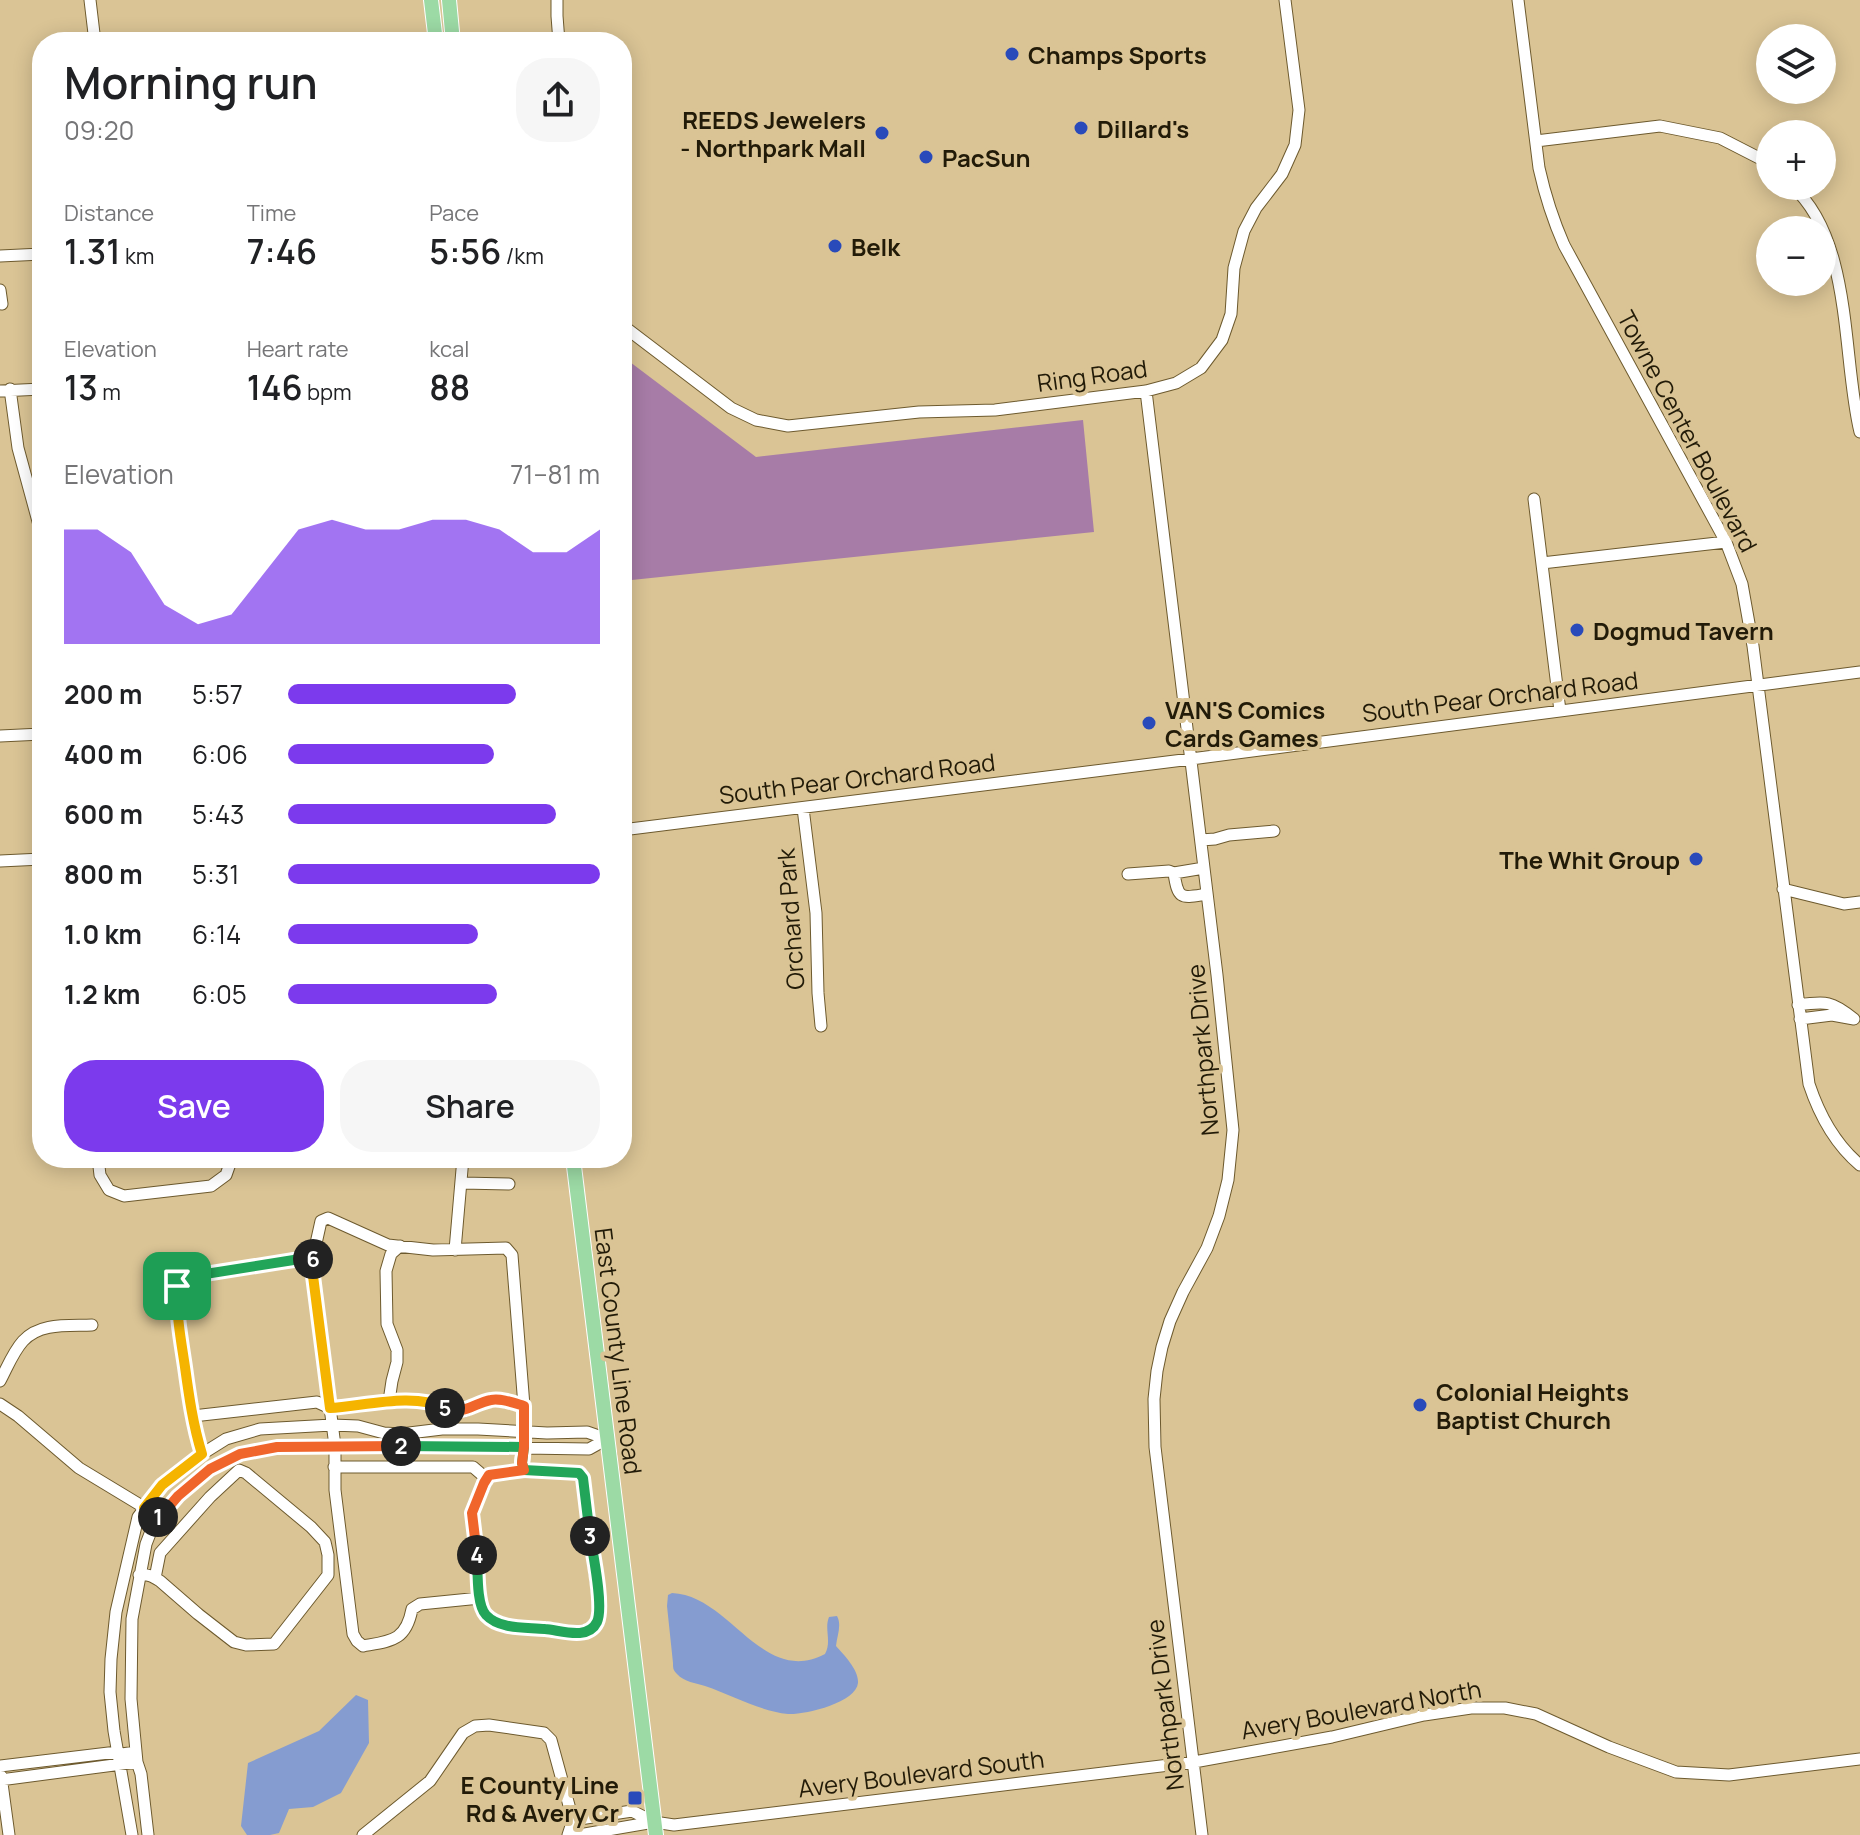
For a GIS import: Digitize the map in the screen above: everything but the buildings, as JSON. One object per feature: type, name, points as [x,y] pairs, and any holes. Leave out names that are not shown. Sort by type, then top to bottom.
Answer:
[{"type":"main road","points":[[431,0],[435,32]]},
{"type":"main road","points":[[449,0],[452,32]]},
{"type":"main road","name":"East County Line Road","points":[[574,1168],[655,1828]]},
{"type":"street","points":[[90,0],[94,32]]},
{"type":"street","points":[[557,0],[558,32]]},
{"type":"street","name":"Ring Road","points":[[632,333],[731,408],[756,420],[775,424],[801,425],[898,414],[995,410],[1146,391],[1169,386],[1194,374],[1222,340],[1231,314],[1234,268],[1244,231],[1256,208],[1282,174],[1297,135],[1299,110],[1285,0]]},
{"type":"street","name":"Towne Center Boulevard","points":[[1518,0],[1544,193],[1564,245],[1726,542],[1747,601],[1809,1084],[1814,1099],[1841,1146],[1860,1165]]},
{"type":"street","points":[[1536,141],[1660,126],[1720,138],[1756,156]]},
{"type":"street","points":[[1803,200],[1820,223],[1837,273],[1860,432]]},
{"type":"street","points":[[0,256],[32,254]]},
{"type":"street","points":[[0,290],[2,304]]},
{"type":"street","points":[[32,389],[5,390],[32,499]]},
{"type":"street","name":"Northpark Drive","points":[[1146,391],[1232,1108],[1232,1149],[1219,1216],[1207,1248],[1170,1321],[1157,1371],[1153,1422],[1202,1835]]},
{"type":"street","points":[[1534,499],[1560,711]]},
{"type":"street","points":[[1542,563],[1726,542]]},
{"type":"street","name":"South Pear Orchard Road","points":[[632,829],[1860,672]]},
{"type":"street","points":[[0,736],[32,734]]},
{"type":"street","name":"Orchard Park","points":[[803,808],[816,913],[821,1026]]},
{"type":"street","points":[[1201,840],[1274,831]]},
{"type":"street","points":[[0,861],[32,859]]},
{"type":"street","points":[[1128,874],[1174,873],[1204,868]]},
{"type":"street","points":[[1174,873],[1176,890],[1181,896],[1207,894]]},
{"type":"street","points":[[1783,889],[1844,904],[1860,902]]},
{"type":"street","points":[[1798,1005],[1830,1003],[1836,1010],[1857,1019]]},
{"type":"street","points":[[1800,1019],[1836,1010]]},
{"type":"street","points":[[99,1168],[109,1190],[124,1196],[211,1186],[226,1175],[228,1168]]},
{"type":"street","points":[[455,1250],[463,1168]]},
{"type":"street","points":[[462,1183],[509,1184]]},
{"type":"street","points":[[480,1598],[420,1604],[412,1609],[404,1632],[395,1640],[363,1646],[353,1634],[334,1467],[335,1446],[313,1276],[313,1257],[321,1221],[328,1218],[388,1245],[433,1250],[506,1248],[512,1255],[524,1406],[524,1470]]},
{"type":"street","points":[[389,1401],[397,1350],[387,1324],[386,1271],[391,1254],[400,1246]]},
{"type":"street","points":[[202,1454],[176,1308],[180,1278],[313,1257]]},
{"type":"street","points":[[0,1381],[22,1342],[33,1332],[48,1327],[92,1325]]},
{"type":"street","points":[[193,1416],[317,1402],[330,1408],[389,1401],[434,1402],[451,1411],[464,1411],[492,1399],[524,1406]]},
{"type":"street","points":[[0,1404],[79,1468],[160,1517]]},
{"type":"street","points":[[132,1835],[110,1692],[116,1612],[138,1517],[162,1485],[226,1439],[260,1429],[332,1425],[401,1434],[442,1429],[587,1432],[607,1439]]},
{"type":"street","points":[[226,1439],[234,1457]]},
{"type":"street","points":[[148,1835],[131,1699],[132,1619],[146,1544],[153,1526],[178,1496],[210,1469],[234,1457],[264,1449],[335,1446],[589,1449],[607,1439]]},
{"type":"street","points":[[334,1467],[473,1467],[487,1479]]},
{"type":"street","points":[[139,1575],[149,1574],[155,1578],[234,1642],[274,1644],[328,1575],[328,1555],[325,1542],[311,1527],[239,1470],[160,1553],[155,1578]]},
{"type":"street","points":[[524,1470],[579,1473],[583,1478],[599,1603],[597,1622],[590,1630],[571,1633],[511,1627],[488,1618],[481,1608],[472,1513],[489,1475],[524,1470]]},
{"type":"street","name":"Avery Boulevard North","points":[[1194,1762],[1332,1737],[1424,1715],[1495,1707],[1536,1714],[1609,1747],[1676,1772],[1729,1775],[1860,1759]]},
{"type":"street","points":[[363,1835],[430,1781],[463,1733],[475,1726],[489,1725],[544,1733],[551,1740],[573,1820],[568,1835]]},
{"type":"street","points":[[0,1780],[78,1764],[117,1752],[137,1757]]},
{"type":"street","points":[[0,1766],[119,1765],[137,1757]]},
{"type":"street","points":[[0,1759],[0,1780],[9,1835]]},
{"type":"street","name":"Avery Boulevard South","points":[[655,1828],[1194,1762]]},
{"type":"street","points":[[573,1820],[632,1811],[655,1828]]},
{"type":"street","points":[[579,1835],[655,1828]]},
{"type":"shaded area","points":[[632,364],[756,457],[1083,420],[1094,532],[632,580]]},
{"type":"water","points":[[672,1593],[693,1598],[712,1608],[764,1650],[783,1659],[803,1661],[825,1654],[829,1617],[837,1616],[836,1646],[856,1673],[858,1683],[855,1690],[828,1706],[788,1714],[756,1706],[683,1679],[673,1668],[667,1606],[668,1595]]},
{"type":"water","points":[[356,1695],[368,1700],[369,1743],[341,1793],[313,1807],[289,1809],[279,1833],[247,1835],[241,1826],[248,1763],[319,1731]]},
{"type":"place","name":"Champs Sports","points":[[1012,54]]},
{"type":"place","name":"Dillard's","points":[[1081,128]]},
{"type":"place","name":"REEDS Jewelers - Northpark Mall","points":[[882,133]]},
{"type":"place","name":"PacSun","points":[[926,157]]},
{"type":"place","name":"Belk","points":[[835,246]]},
{"type":"place","name":"Dogmud Tavern","points":[[1577,630]]},
{"type":"place","name":"VAN'S Comics Cards Games","points":[[1149,723]]},
{"type":"place","name":"The Whit Group","points":[[1696,859]]},
{"type":"place","name":"Colonial Heights Baptist Church","points":[[1420,1405]]},
{"type":"place","name":"E County Line Rd & Avery Cr","points":[[635,1798]]},
{"type":"route","points":[[177,1286],[176,1308],[190,1401],[202,1454],[162,1485],[144,1508],[160,1517],[178,1496],[210,1469],[240,1454],[264,1449],[329,1445],[524,1447],[524,1470],[579,1473],[583,1478],[599,1603],[597,1622],[590,1630],[571,1633],[511,1627],[488,1618],[481,1608],[472,1513],[489,1475],[524,1470],[522,1463],[524,1447],[524,1406],[492,1399],[464,1411],[451,1411],[434,1402],[389,1401],[330,1408],[313,1257],[180,1278],[177,1286]]}]
